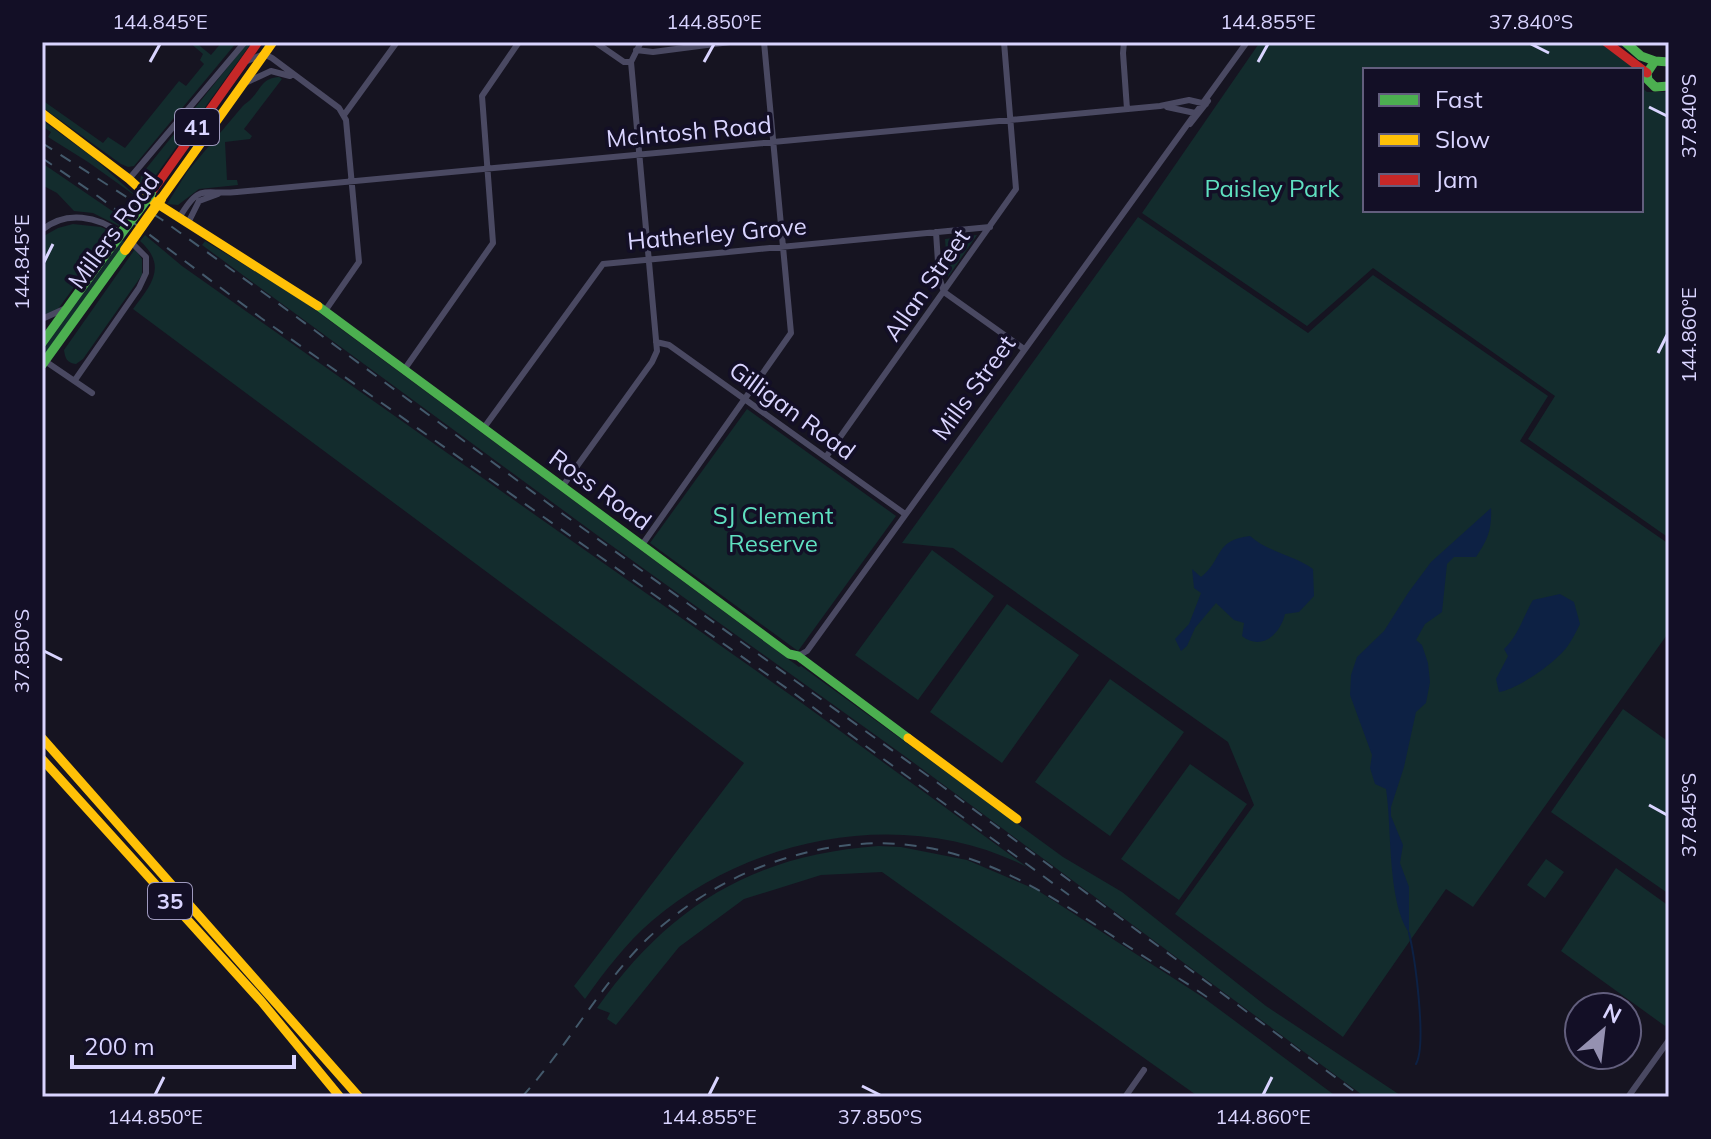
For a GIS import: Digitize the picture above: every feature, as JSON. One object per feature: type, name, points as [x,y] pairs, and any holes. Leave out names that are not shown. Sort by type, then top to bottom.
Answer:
[{"type":"main road","name":"Millers Road","points":[[43,363],[125,250],[155,198],[258,42]]},
{"type":"main road","name":"Millers Road","points":[[42,343],[114,243],[155,198],[245,83],[273,42]]},
{"type":"main road","points":[[1606,42],[1640,68]]},
{"type":"main road","points":[[1625,42],[1641,56],[1664,60]]},
{"type":"main road","points":[[1647,73],[1649,66],[1664,60]]},
{"type":"main road","points":[[1643,70],[1652,85],[1667,88]]},
{"type":"main road","name":"Ross Road","points":[[42,113],[183,221],[325,311],[1017,819]]},
{"type":"main road","name":"35","points":[[42,738],[359,1097]]},
{"type":"main road","name":"35","points":[[42,759],[261,1001],[340,1097]]},
{"type":"main road","points":[[80,800],[89,792]]},
{"type":"street","name":"Millers Road","points":[[129,179],[245,42]]},
{"type":"street","points":[[325,311],[359,262],[344,115],[397,42]]},
{"type":"street","points":[[404,370],[493,243],[482,96],[519,42]]},
{"type":"street","points":[[595,42],[624,62],[631,62]]},
{"type":"street","points":[[562,487],[657,351],[631,62],[641,42]]},
{"type":"street","points":[[636,50],[653,52],[730,42]]},
{"type":"street","points":[[642,545],[791,333],[764,42]]},
{"type":"street","name":"Allan Street","points":[[826,457],[1016,189],[1004,42]]},
{"type":"street","points":[[1124,42],[1127,109]]},
{"type":"street","name":"Mills Street","points":[[798,656],[807,651],[1247,42]]},
{"type":"street","points":[[244,62],[264,54],[344,115]]},
{"type":"street","points":[[245,83],[278,71],[300,81]]},
{"type":"street","name":"McIntosh Road","points":[[183,221],[195,195],[206,191],[221,193],[639,155],[1160,106],[1189,100],[1204,103]]},
{"type":"street","name":"McIntosh Road","points":[[1160,106],[1196,114]]},
{"type":"street","points":[[42,230],[62,220],[78,217],[96,219],[110,225],[140,248],[147,261],[146,273],[139,288],[75,380]]},
{"type":"street","name":"Hatherley Grove","points":[[483,429],[599,267],[609,262],[990,227]]},
{"type":"street","points":[[936,232],[939,277],[944,292],[1024,349]]},
{"type":"street","points":[[42,319],[68,307]]},
{"type":"street","name":"Gilligan Road","points":[[656,342],[669,345],[905,514]]},
{"type":"street","points":[[43,363],[92,393]]},
{"type":"street","points":[[1628,1097],[1669,1040]]},
{"type":"street","points":[[1125,1097],[1144,1070]]},
{"type":"green space","points":[[189,42],[195,42],[211,55],[222,42],[237,42],[134,166],[121,164],[42,107],[42,100],[103,143],[108,137],[125,148],[179,81],[186,86],[204,64],[200,60],[203,54]]},
{"type":"green space","points":[[248,42],[252,42],[146,189],[140,182],[141,175]]},
{"type":"green space","name":"Paisley Park","points":[[1260,42],[1601,42],[1637,68],[1363,68],[1363,212],[1643,212],[1643,89],[1647,92],[1669,92],[1669,538],[1528,439],[1555,396],[1373,268],[1307,326],[1142,213]]},
{"type":"green space","points":[[279,77],[282,79],[244,129],[252,136],[250,139],[225,142],[227,180],[237,180],[238,185],[199,189],[178,205],[167,204],[187,172],[243,106],[265,82]]},
{"type":"green space","points":[[42,120],[95,159],[137,197],[48,137],[51,132],[42,126]]},
{"type":"green space","points":[[42,163],[124,219],[119,226],[93,213],[74,211],[57,193],[42,185]]},
{"type":"green space","points":[[1138,217],[1308,333],[1373,275],[1548,396],[1520,441],[1669,544],[1669,632],[1473,907],[1446,889],[1343,1037],[1175,914],[1254,805],[1228,742],[953,548],[902,543]]},
{"type":"green space","points":[[73,224],[101,227],[114,233],[58,309],[42,316],[42,237]]},
{"type":"green space","points":[[145,235],[182,266],[799,701],[1027,867],[981,848],[932,838],[882,835],[832,839],[784,850],[737,867],[693,891],[653,920],[625,948],[585,999],[574,986],[744,763],[133,309],[154,275],[153,259],[140,241]]},
{"type":"green space","points":[[977,235],[948,277],[945,239]]},
{"type":"green space","points":[[122,240],[125,242],[42,358],[42,351]]},
{"type":"green space","points":[[205,241],[299,298],[799,667],[1063,857],[1122,892],[1266,1006],[1403,1097],[1365,1097],[906,757],[202,245]]},
{"type":"green space","points":[[135,249],[142,259],[142,275],[83,359],[76,364],[70,363],[64,350]]},
{"type":"green space","name":"SJ Clement Reserve","points":[[747,409],[896,516],[798,651],[650,543]]},
{"type":"green space","points":[[932,550],[994,596],[918,700],[855,655]]},
{"type":"green space","points":[[1007,604],[1079,655],[1002,763],[930,712]]},
{"type":"green space","points":[[1110,679],[1184,732],[1110,836],[1035,782]]},
{"type":"green space","points":[[1623,709],[1669,742],[1669,894],[1551,812]]},
{"type":"green space","points":[[1190,764],[1247,804],[1179,900],[1121,859]]},
{"type":"green space","points":[[901,847],[967,860],[1037,890],[1204,998],[1337,1097],[1199,1097],[882,872],[821,875],[744,899],[679,947],[616,1025],[607,1019],[610,1013],[597,1008],[654,941],[685,914],[718,892],[753,874],[791,861],[833,851]]},
{"type":"green space","points":[[1546,859],[1564,872],[1545,898],[1527,885]]},
{"type":"green space","points":[[1616,868],[1669,906],[1669,1021],[1665,1026],[1643,1010],[1643,991],[1616,991],[1561,951]]},
{"type":"water","points":[[1491,508],[1490,528],[1484,545],[1476,557],[1454,557],[1447,564],[1442,612],[1425,624],[1416,640],[1422,645],[1428,663],[1430,682],[1426,703],[1416,712],[1391,807],[1391,816],[1403,845],[1400,863],[1409,887],[1409,933],[1402,919],[1394,884],[1386,789],[1375,784],[1370,768],[1372,755],[1350,695],[1351,675],[1357,657],[1384,631],[1431,562]]},
{"type":"water","points":[[1250,536],[1313,569],[1314,596],[1299,612],[1285,614],[1279,628],[1269,638],[1256,642],[1242,636],[1244,623],[1234,620],[1216,603],[1181,651],[1175,639],[1189,624],[1201,593],[1194,588],[1192,569],[1201,577],[1224,546],[1238,538]]},
{"type":"water","points":[[1560,594],[1574,602],[1580,624],[1571,642],[1536,674],[1499,692],[1496,679],[1508,656],[1504,649],[1517,632],[1533,600]]},
{"type":"waterway","points":[[1409,933],[1420,1020],[1416,1064]]},
{"type":"railway","points":[[42,143],[161,219],[275,301],[549,504],[942,786],[1362,1097]]},
{"type":"railway","points":[[42,158],[261,318],[792,692],[1069,895]]},
{"type":"railway","points":[[522,1097],[613,977],[661,927],[708,892],[743,874],[780,860],[830,848],[877,843],[920,846],[962,856],[1002,871],[1082,916],[1214,1002]]},
{"type":"traffic: fast","points":[[1625,42],[1641,56],[1655,61]]},
{"type":"traffic: fast","points":[[1669,62],[1655,61],[1647,73],[1648,80],[1655,87],[1669,86]]},
{"type":"traffic: fast","points":[[114,243],[151,193]]},
{"type":"traffic: fast","points":[[42,343],[114,243]]},
{"type":"traffic: fast","points":[[42,365],[125,250]]},
{"type":"traffic: fast","points":[[318,306],[789,654],[798,656],[908,738]]},
{"type":"traffic: slow","points":[[161,199],[273,42]]},
{"type":"traffic: slow","points":[[42,113],[153,201],[318,306]]},
{"type":"traffic: slow","points":[[125,250],[161,199]]},
{"type":"traffic: slow","points":[[42,738],[359,1097]]},
{"type":"traffic: slow","points":[[908,738],[1017,819]]},
{"type":"traffic: slow","points":[[42,759],[261,1001],[340,1097]]},
{"type":"traffic: jam","points":[[151,193],[258,42]]},
{"type":"traffic: jam","points":[[1606,42],[1640,68]]},
{"type":"traffic: jam","points":[[1643,70],[1647,73]]}]
